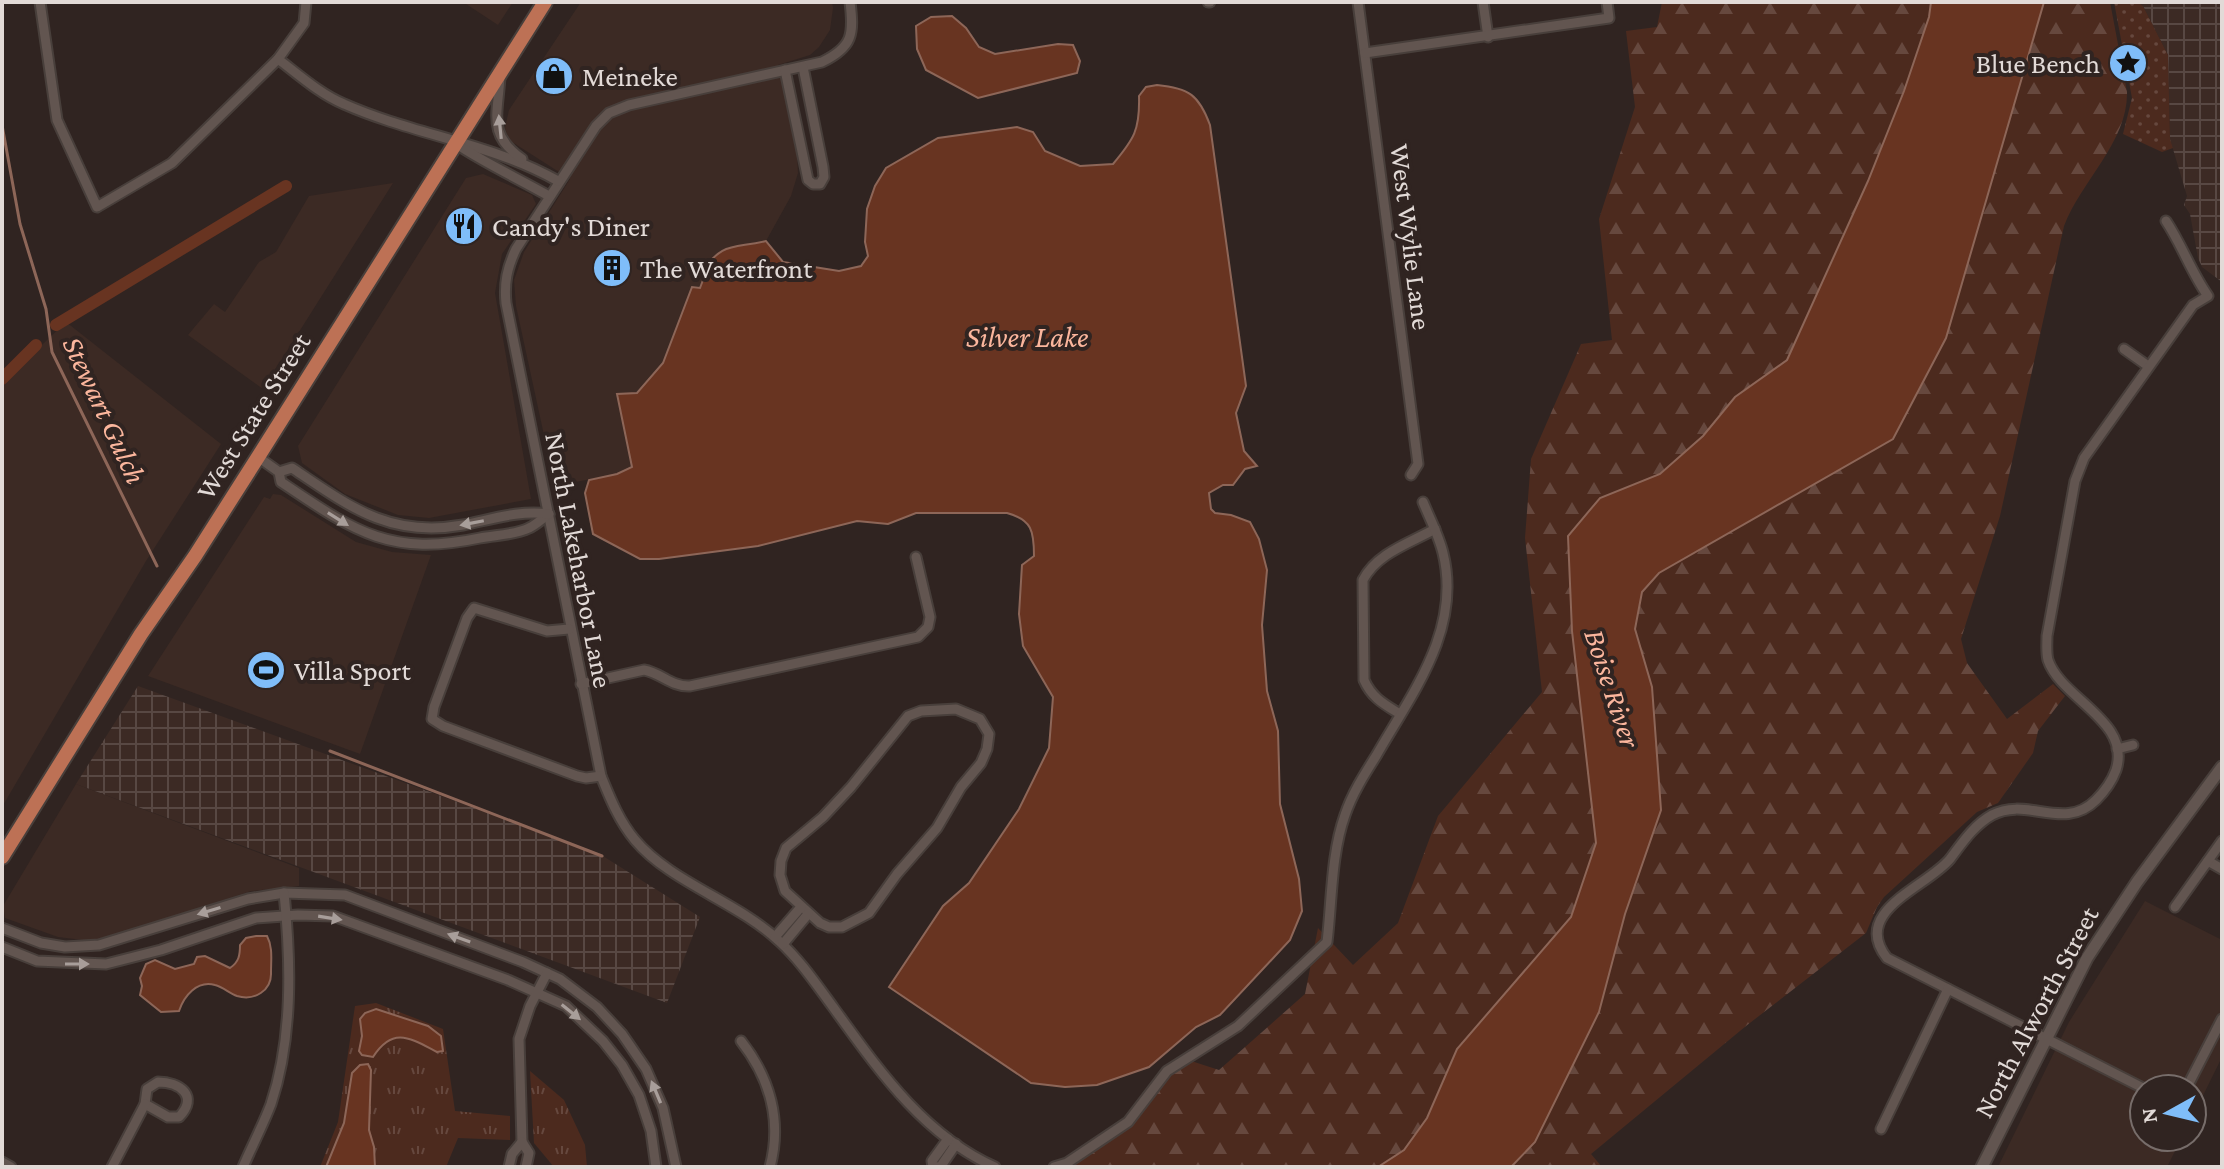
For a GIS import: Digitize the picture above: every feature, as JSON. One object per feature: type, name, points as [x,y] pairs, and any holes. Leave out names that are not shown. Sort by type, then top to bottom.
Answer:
[{"type":"main road","name":"West State Street","points":[[2,857],[545,2]]},
{"type":"street","points":[[40,2],[57,120],[97,207],[172,163],[278,59],[304,23],[306,2]]},
{"type":"street","name":"North Lakeharbor Lane","points":[[850,2],[853,25],[848,43],[837,55],[803,67],[629,105],[609,113],[596,126],[558,181],[516,249],[508,264],[504,284],[569,629],[601,776],[618,816],[636,841],[657,860],[779,940],[903,1099],[952,1142],[995,1167]]},
{"type":"street","name":"West Wylie Lane","points":[[1358,2],[1418,464],[1411,475]]},
{"type":"street","points":[[1483,2],[1488,37]]},
{"type":"street","points":[[1365,53],[1609,18],[1607,2]]},
{"type":"street","points":[[278,59],[327,96],[345,105],[455,143],[484,149],[534,168],[558,181]]},
{"type":"street","points":[[785,70],[808,180],[820,184],[824,177],[823,167],[803,67]]},
{"type":"street","points":[[501,71],[497,131],[503,145],[534,168]]},
{"type":"street","points":[[455,143],[483,163],[502,169],[549,196]]},
{"type":"street","points":[[2128,1080],[1887,958],[1879,948],[1876,935],[1891,904],[1949,860],[1972,831],[1994,813],[2023,808],[2062,816],[2090,806],[2111,781],[2117,767],[2117,749],[2105,724],[2054,671],[2048,660],[2047,636],[2078,469],[2193,305],[2212,296],[2194,275],[2180,242],[2166,221]]},
{"type":"street","points":[[2124,349],[2148,366]]},
{"type":"street","points":[[258,457],[279,472],[281,482],[346,525],[364,534],[406,545],[449,544],[528,529],[549,514]]},
{"type":"street","points":[[279,472],[292,468],[352,509],[390,524],[408,527],[446,527],[526,511],[549,514]]},
{"type":"street","points":[[1054,1167],[1067,1163],[1128,1122],[1167,1071],[1238,1026],[1327,942],[1338,842],[1344,817],[1355,791],[1433,655],[1445,617],[1447,578],[1443,554],[1423,502]]},
{"type":"street","points":[[1400,714],[1378,701],[1369,692],[1364,680],[1363,580],[1378,560],[1435,529]]},
{"type":"street","points":[[581,684],[644,670],[655,672],[674,684],[690,686],[918,637],[928,627],[930,617],[916,557]]},
{"type":"street","points":[[569,629],[547,631],[474,608],[470,610],[432,719],[443,726],[577,776],[601,776]]},
{"type":"street","points":[[956,709],[970,712],[980,719],[989,734],[981,763],[961,787],[937,828],[897,874],[869,913],[842,927],[829,927],[805,911],[785,891],[780,875],[786,848],[823,817],[851,787],[908,716],[921,711],[956,709]]},
{"type":"street","points":[[2117,749],[2133,745]]},
{"type":"street","name":"North Alworth Street","points":[[1982,1167],[2087,958],[2112,918],[2222,767]]},
{"type":"street","points":[[2175,907],[2222,841]]},
{"type":"street","points":[[2208,861],[2222,869]]},
{"type":"street","points":[[243,1167],[271,1103],[281,1053],[290,990],[284,893]]},
{"type":"street","points":[[2,928],[41,943],[65,947],[99,945],[248,899],[284,893],[345,895],[547,973],[597,1007],[622,1034],[646,1069],[663,1108],[676,1167]]},
{"type":"street","points":[[779,940],[805,911]]},
{"type":"street","points":[[2,947],[37,961],[106,964],[161,950],[256,918],[333,916],[537,992],[566,1006],[603,1041],[622,1065],[639,1095],[651,1131],[656,1167]]},
{"type":"street","points":[[526,1167],[529,1153],[522,1142],[519,1039],[547,973]]},
{"type":"street","points":[[1881,1129],[1948,989]]},
{"type":"street","points":[[2194,1073],[2222,1019]]},
{"type":"street","points":[[741,1041],[758,1064],[772,1103],[775,1143],[770,1167]]},
{"type":"street","points":[[112,1167],[145,1104],[147,1089],[158,1082],[166,1082],[184,1090],[189,1098],[188,1108],[179,1117],[168,1117],[145,1104]]},
{"type":"street","points":[[509,1167],[512,1154],[522,1142]]},
{"type":"street","points":[[935,1167],[932,1161],[952,1142]]},
{"type":"street","points":[[2,1162],[11,1167]]},
{"type":"shaded area","points":[[463,2],[513,2],[498,25]]},
{"type":"shaded area","points":[[581,2],[832,2],[833,8],[830,30],[819,47],[810,55],[778,65],[797,154],[798,173],[791,196],[766,241],[738,248],[728,247],[700,288],[692,288],[663,363],[637,393],[632,467],[617,474],[555,486],[516,306],[514,280],[524,252],[570,179],[509,140],[505,128],[509,110]]},
{"type":"shaded area","points":[[2138,2],[2222,2],[2222,282],[2202,267],[2198,258],[2190,214],[2184,205],[2187,196],[2170,139],[2168,55]]},
{"type":"shaded area","points":[[483,174],[532,195],[536,204],[502,254],[495,293],[531,499],[429,518],[398,515],[345,494],[302,463],[298,446],[466,178]]},
{"type":"shaded area","points":[[393,183],[263,389],[188,335],[214,304],[225,312],[259,262],[276,252],[309,196]]},
{"type":"shaded area","points":[[66,322],[221,444],[146,561],[2,807],[2,383]]},
{"type":"shaded area","points":[[273,494],[281,495],[356,542],[392,552],[431,555],[360,754],[148,676],[264,497],[270,499]]},
{"type":"shaded area","points":[[138,686],[598,853],[700,917],[667,1003],[76,784]]},
{"type":"shaded area","points":[[76,784],[299,868],[299,886],[251,891],[91,941],[58,937],[5,918],[3,906]]},
{"type":"shaded area","points":[[2145,901],[2222,940],[2222,1057],[2208,1085],[2208,1073],[2128,1073],[2128,1153],[2174,1153],[2167,1167],[1998,1167],[2069,1022]]},
{"type":"green space","points":[[1662,2],[1931,2],[1929,17],[1904,91],[1868,181],[1787,360],[1735,397],[1703,436],[1660,474],[1600,498],[1572,631],[1597,843],[1571,917],[1457,1049],[1427,1118],[1404,1150],[1378,1167],[1052,1167],[1128,1122],[1154,1086],[1185,1059],[1219,1070],[1305,994],[1318,928],[1353,965],[1398,923],[1438,816],[1542,692],[1525,538],[1531,459],[1581,344],[1612,340],[1599,219],[1635,107],[1626,31],[1657,27]]},
{"type":"green space","points":[[2044,2],[2110,2],[2127,92],[2125,110],[2112,145],[2064,226],[2000,516],[1961,639],[1967,663],[2007,719],[2053,684],[2065,696],[2038,731],[2033,753],[1998,803],[1977,812],[1884,897],[1866,933],[1746,1026],[1591,1154],[1602,1167],[1511,1167],[1535,1142],[1599,1012],[1625,914],[1652,687],[1635,629],[1642,592],[1659,573],[1893,439],[1946,338]]},
{"type":"green space","points":[[2114,2],[2138,2],[2143,6],[2168,55],[2170,139],[2173,148],[2162,152],[2123,134],[2132,98]]},
{"type":"green space","points":[[376,1003],[443,1029],[455,1111],[510,1116],[510,1140],[458,1138],[446,1167],[320,1167],[338,1122],[355,1006]]},
{"type":"green space","points":[[530,1071],[564,1100],[585,1145],[587,1167],[554,1167],[534,1143]]},
{"type":"water","name":"Boise River","points":[[1931,2],[2044,2],[1946,338],[1893,439],[1659,573],[1642,592],[1635,629],[1652,687],[1661,810],[1625,914],[1599,1012],[1535,1142],[1511,1167],[1378,1167],[1404,1150],[1427,1118],[1457,1049],[1571,917],[1596,843],[1572,631],[1568,536],[1600,498],[1660,474],[1703,436],[1735,397],[1787,360],[1868,181],[1904,91],[1929,17]]},
{"type":"water","points":[[952,16],[966,28],[979,47],[995,54],[1058,44],[1073,45],[1080,61],[1077,73],[978,98],[926,70],[917,49],[916,26],[931,17]]},
{"type":"water","name":"Silver Lake","points":[[1146,87],[1177,88],[1191,95],[1202,107],[1210,125],[1246,386],[1236,413],[1244,451],[1257,466],[1245,469],[1233,485],[1223,485],[1209,493],[1211,509],[1215,513],[1250,522],[1259,539],[1267,570],[1262,625],[1267,691],[1278,731],[1280,804],[1299,879],[1302,911],[1290,940],[1220,1015],[1196,1027],[1149,1067],[1097,1085],[1065,1087],[1031,1083],[889,987],[943,906],[969,883],[1019,809],[1049,748],[1053,697],[1023,646],[1019,614],[1022,565],[1034,556],[1032,533],[1027,523],[1007,513],[916,513],[888,524],[857,521],[758,546],[640,559],[593,534],[585,493],[589,480],[632,467],[617,394],[637,393],[663,363],[692,287],[700,288],[703,280],[701,273],[722,251],[766,241],[783,262],[839,271],[861,266],[868,256],[865,242],[867,209],[875,186],[886,168],[938,138],[1017,127],[1033,132],[1045,151],[1080,166],[1113,164],[1134,133],[1139,96]]},
{"type":"water","points":[[267,936],[271,949],[271,979],[261,993],[243,997],[215,985],[202,985],[188,995],[179,1011],[161,1012],[140,995],[140,978],[146,964],[155,960],[175,969],[194,964],[197,957],[205,956],[230,968],[238,958],[240,945],[246,938]]},
{"type":"water","points":[[376,1009],[428,1026],[441,1036],[443,1051],[437,1052],[410,1039],[395,1038],[380,1047],[373,1057],[362,1055],[359,1051],[362,1036],[360,1019],[365,1013]]},
{"type":"water","points":[[368,1064],[371,1070],[369,1130],[375,1167],[326,1167],[344,1123],[352,1073],[360,1065]]},
{"type":"waterway","name":"Stewart Gulch","points":[[2,125],[20,224],[46,309],[52,352],[157,566]]},
{"type":"waterway","points":[[56,325],[286,186]]},
{"type":"waterway","points":[[2,379],[36,345]]},
{"type":"waterway","name":"Stewart Gulch","points":[[330,751],[602,856]]},
{"type":"place","name":"Blue Bench","points":[[2128,63]]},
{"type":"place","name":"Meineke","points":[[554,76]]},
{"type":"place","name":"Candy's Diner","points":[[464,226]]},
{"type":"place","name":"The Waterfront","points":[[612,268]]},
{"type":"place","name":"Villa Sport","points":[[266,670]]}]
